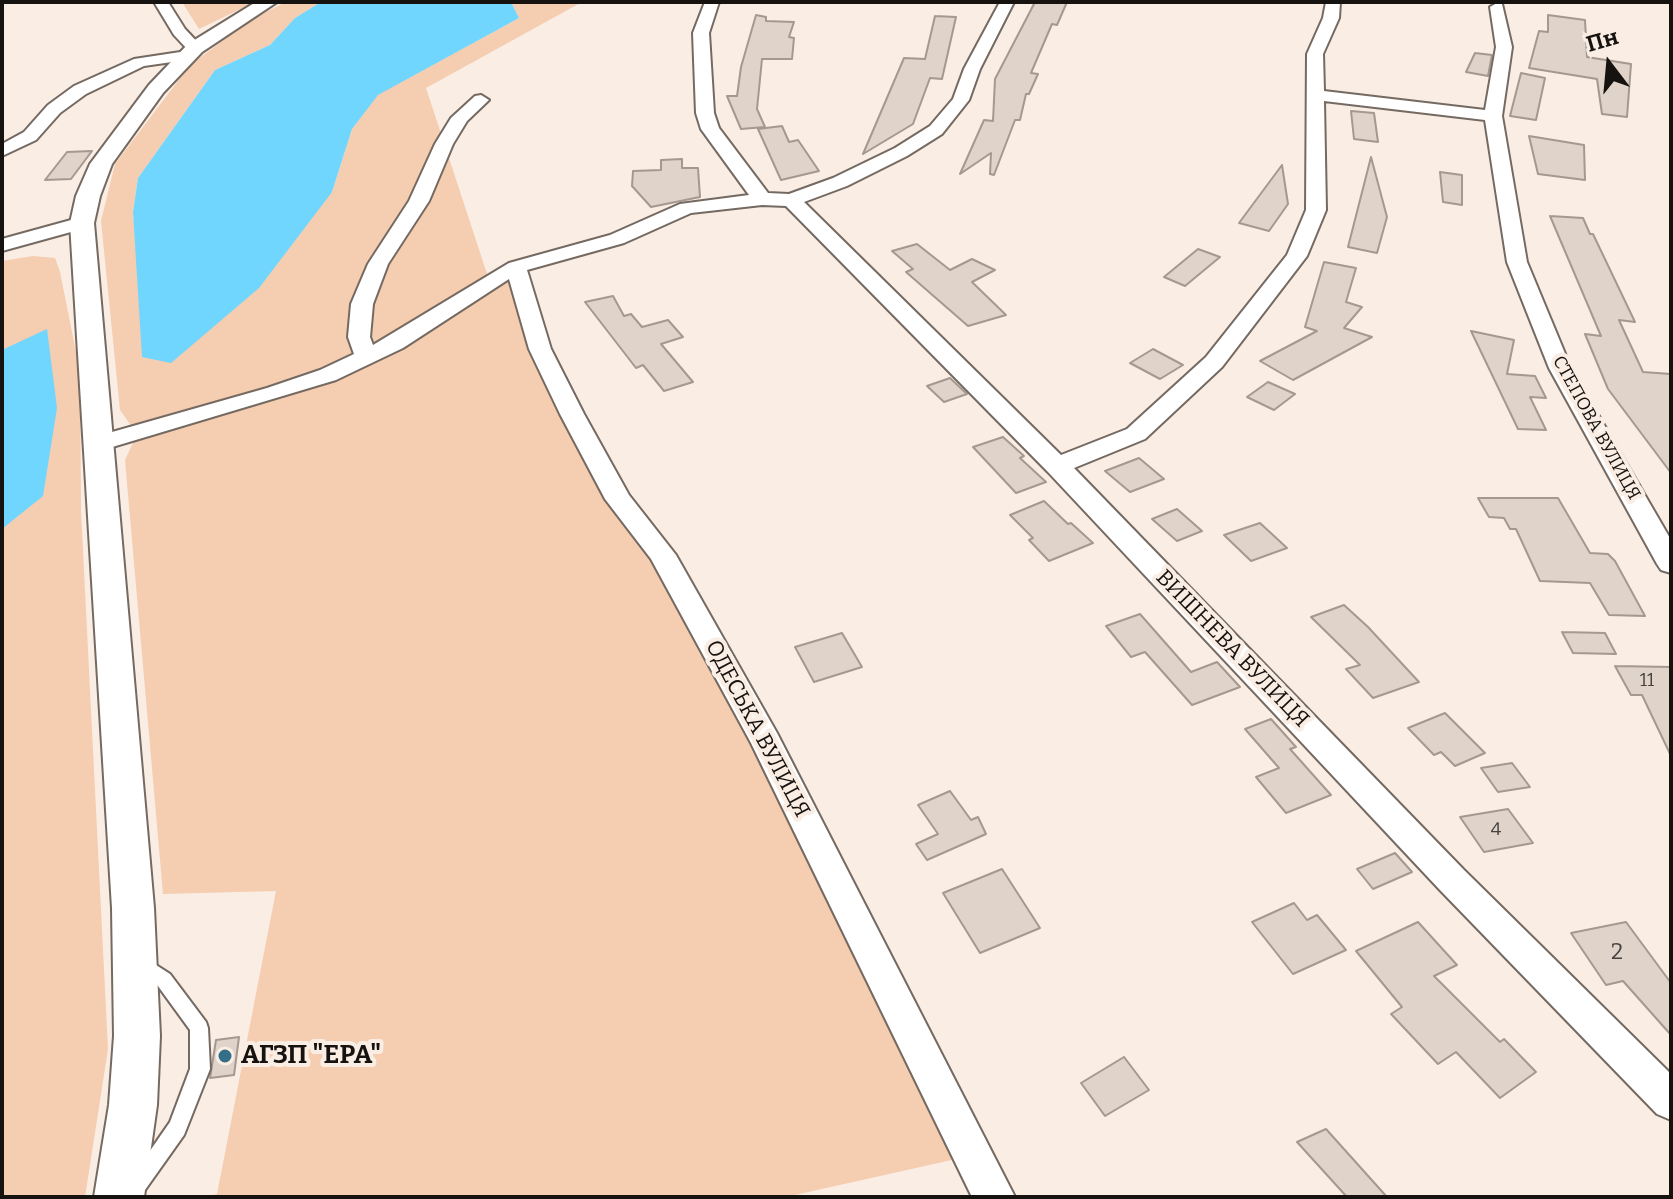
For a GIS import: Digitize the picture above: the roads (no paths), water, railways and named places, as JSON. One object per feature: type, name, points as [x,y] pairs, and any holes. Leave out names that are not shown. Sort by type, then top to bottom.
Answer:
[{"type":"street","points":[[161,2],[191,52]]},
{"type":"street","points":[[119,1197],[133,1105],[137,1036],[135,959],[82,223],[88,196],[101,164],[156,89],[191,52],[268,2]]},
{"type":"street","name":"ВИШНЕВА ВУЛИЦЯ","points":[[712,2],[701,33],[705,113],[710,129],[777,200],[1057,466],[1452,880],[1671,1101]]},
{"type":"street","points":[[100,443],[275,393],[367,357],[516,267],[617,239],[687,208],[777,200],[852,176],[901,152],[936,130],[961,100],[972,69],[1007,2]]},
{"type":"street","points":[[1057,466],[1136,434],[1214,362],[1297,256],[1316,210],[1315,54],[1331,18],[1333,2]]},
{"type":"street","name":"СТЕПОВА ВУЛИЦЯ","points":[[1491,4],[1504,47],[1493,116],[1517,262],[1560,368],[1671,564]]},
{"type":"street","points":[[2,151],[30,136],[54,109],[80,90],[140,62],[191,52]]},
{"type":"street","points":[[1317,95],[1493,116]]},
{"type":"street","points":[[367,357],[359,337],[362,304],[378,264],[419,201],[444,144],[460,118],[481,100]]},
{"type":"street","points":[[2,245],[82,223]]},
{"type":"street","name":"ОДЕСЬКА ВУЛИЦЯ","points":[[516,267],[540,349],[572,414],[618,499],[662,555],[766,741],[994,1197]]},
{"type":"lane","points":[[128,1197],[177,1128],[200,1069],[199,1028],[164,980],[135,959]]},
{"type":"water","points":[[321,2],[511,2],[519,18],[378,95],[352,129],[332,192],[259,288],[171,363],[142,357],[133,212],[138,178],[215,70],[270,45],[295,18]]},
{"type":"water","points":[[47,329],[57,408],[43,496],[2,529],[2,350]]},
{"type":"place","name":"АГЗП \"ЕРА\"","points":[[225,1056]]}]
